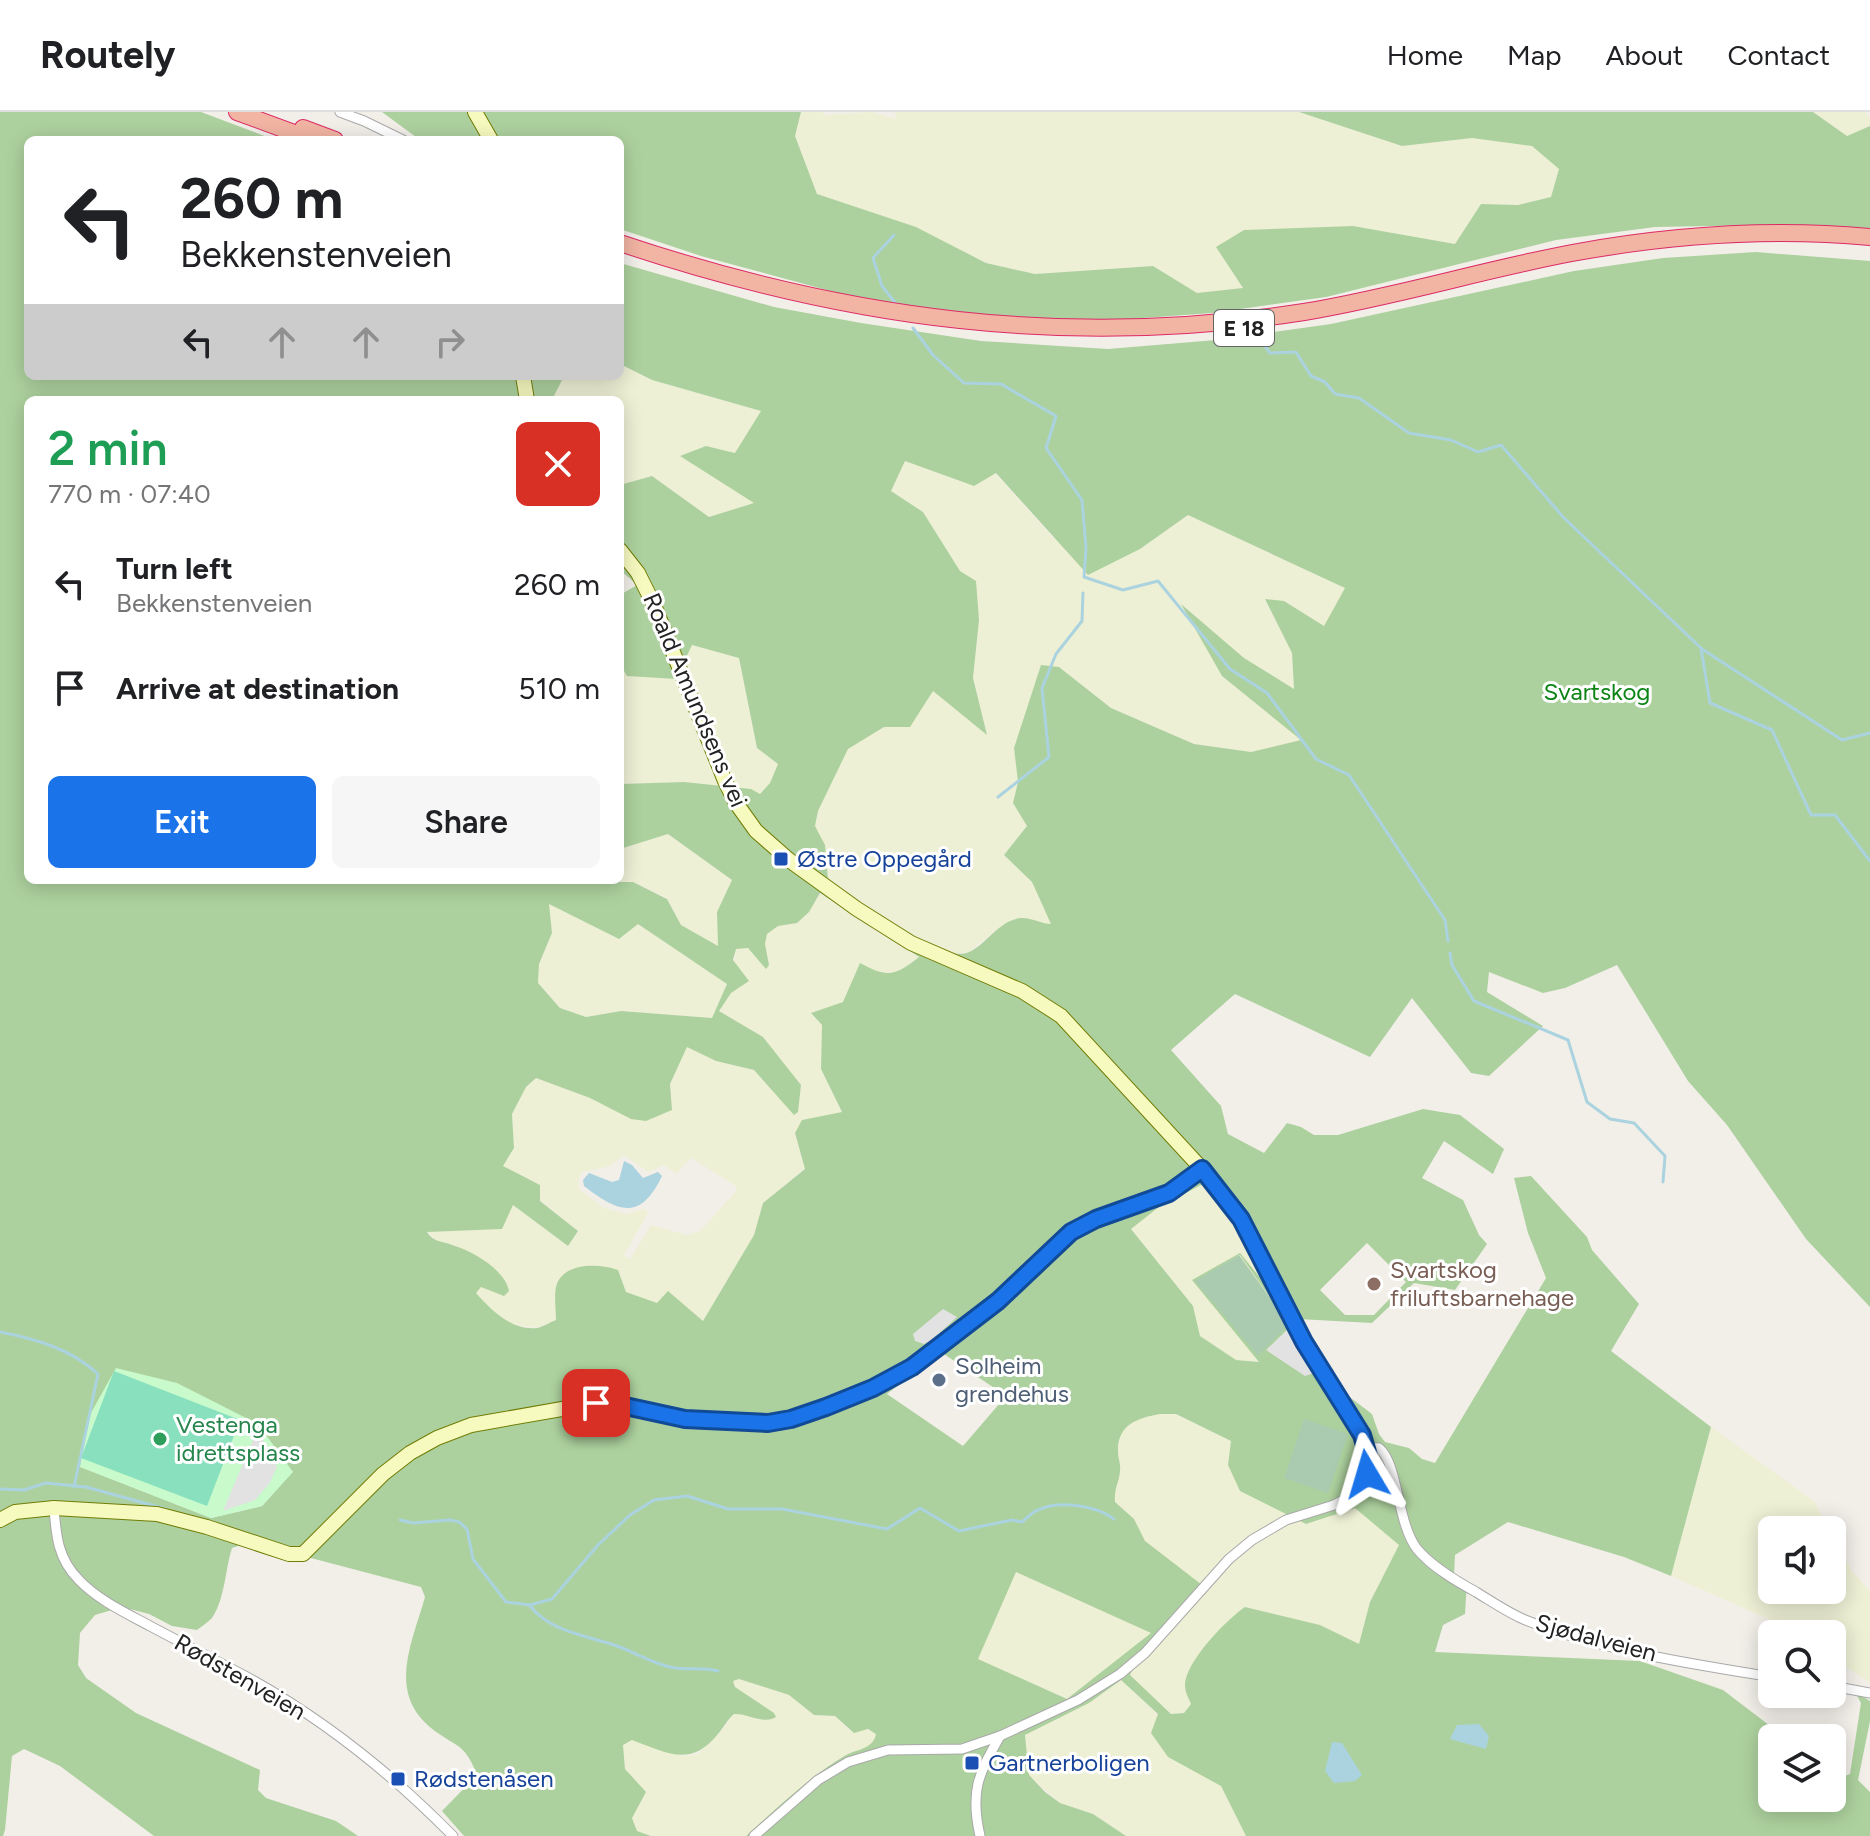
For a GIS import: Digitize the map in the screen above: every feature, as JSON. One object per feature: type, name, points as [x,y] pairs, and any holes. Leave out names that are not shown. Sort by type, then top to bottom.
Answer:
[{"type":"highway","points":[[237,112],[302,136]]},
{"type":"highway","points":[[259,112],[324,136]]},
{"type":"highway","name":"E 18","points":[[624,244],[772,289],[868,309],[1001,325],[1103,328],[1214,323],[1305,312],[1569,254],[1666,239],[1783,233],[1870,237]]},
{"type":"highway","name":"E 18","points":[[624,252],[826,309],[923,325],[1066,336],[1187,333],[1270,324],[1348,312],[1573,260],[1667,246],[1744,241],[1870,245]]},
{"type":"main road","points":[[475,112],[489,136]]},
{"type":"main road","name":"Roald Amundsens vei","points":[[624,556],[646,588],[725,781],[756,831],[789,860],[894,934],[1049,1006],[1090,1045],[1202,1169]]},
{"type":"main road","points":[[0,1520],[15,1512],[54,1508],[172,1517],[289,1554],[303,1554],[396,1462],[437,1438],[471,1425],[596,1403],[616,1404],[685,1419],[768,1423],[799,1417],[873,1388],[912,1367],[998,1301],[1071,1232],[1096,1219],[1169,1193],[1202,1169]]},
{"type":"street","points":[[340,112],[394,136]]},
{"type":"street","name":"Roald Amundsens vei","points":[[1202,1169],[1241,1219],[1304,1342],[1362,1435],[1366,1447]]},
{"type":"street","points":[[754,1836],[818,1780],[848,1762],[875,1753],[903,1749],[953,1751],[1000,1736],[1078,1700],[1120,1674],[1145,1653],[1229,1559],[1252,1540],[1286,1520],[1334,1505],[1360,1488],[1367,1474],[1369,1459],[1366,1447]]},
{"type":"street","name":"Sjødalveien","points":[[1366,1447],[1379,1448],[1387,1457],[1401,1516],[1407,1533],[1419,1551],[1459,1583],[1519,1617],[1595,1642],[1758,1674]]},
{"type":"street","name":"Rødstenveien","points":[[54,1508],[59,1549],[71,1571],[88,1589],[270,1691],[315,1720],[402,1787],[453,1836]]},
{"type":"street","points":[[1846,1689],[1870,1693]]},
{"type":"street","points":[[980,1836],[974,1809],[976,1785],[1000,1736]]},
{"type":"green space","name":"Svartskog","points":[[0,112],[201,112],[264,136],[24,136],[24,380],[562,380],[554,396],[24,396],[24,884],[633,882],[667,899],[681,925],[718,946],[717,912],[732,880],[668,834],[624,848],[624,784],[684,782],[751,789],[760,794],[770,783],[778,764],[757,748],[739,658],[692,645],[676,679],[627,676],[624,671],[624,593],[637,585],[624,574],[624,484],[652,476],[709,517],[754,503],[680,456],[706,446],[735,453],[761,411],[652,380],[624,366],[624,264],[774,307],[861,323],[981,341],[1108,349],[1216,340],[1331,324],[1574,271],[1663,258],[1756,252],[1870,261],[1870,1307],[1806,1239],[1727,1125],[1688,1081],[1617,965],[1565,988],[1543,993],[1489,972],[1487,992],[1543,1026],[1489,1076],[1471,1073],[1412,998],[1370,1057],[1235,994],[1171,1050],[1221,1106],[1228,1134],[1264,1153],[1287,1123],[1314,1135],[1338,1135],[1423,1109],[1460,1115],[1504,1149],[1493,1174],[1444,1141],[1422,1178],[1463,1200],[1479,1235],[1487,1244],[1455,1290],[1414,1283],[1372,1323],[1298,1319],[1335,1386],[1372,1414],[1385,1442],[1409,1448],[1422,1459],[1435,1463],[1546,1278],[1528,1233],[1514,1178],[1531,1176],[1587,1237],[1592,1250],[1639,1304],[1611,1351],[1711,1427],[1671,1576],[1624,1557],[1508,1522],[1455,1555],[1454,1575],[1467,1582],[1465,1614],[1443,1625],[1435,1652],[1640,1661],[1723,1690],[1768,1724],[1758,1724],[1758,1812],[1846,1812],[1846,1776],[1850,1774],[1861,1703],[1855,1692],[1870,1701],[1870,1721],[1858,1780],[1870,1792],[1870,1836],[1246,1836],[1221,1786],[1168,1757],[1151,1733],[1158,1714],[1121,1680],[1089,1703],[1025,1735],[1029,1775],[1045,1792],[1060,1803],[1093,1814],[1126,1836],[746,1836],[807,1782],[846,1755],[868,1746],[876,1734],[868,1729],[854,1733],[835,1716],[814,1715],[789,1695],[739,1679],[733,1681],[735,1687],[776,1717],[766,1720],[734,1714],[708,1745],[688,1754],[667,1753],[632,1740],[623,1745],[625,1769],[646,1792],[632,1818],[637,1831],[651,1836],[464,1836],[442,1811],[477,1775],[463,1750],[431,1728],[418,1714],[406,1683],[410,1649],[425,1597],[421,1587],[250,1542],[232,1548],[216,1610],[212,1618],[197,1630],[172,1626],[149,1614],[122,1607],[95,1615],[80,1633],[78,1665],[86,1678],[136,1713],[260,1770],[258,1790],[266,1798],[336,1821],[358,1836],[154,1836],[60,1766],[24,1749],[12,1756],[5,1830],[0,1836]],"holes":[[[905,461],[974,486],[996,473],[1088,575],[1140,549],[1188,515],[1345,588],[1324,626],[1284,601],[1265,599],[1292,653],[1294,689],[1244,658],[1181,604],[1222,676],[1301,740],[1251,752],[1194,744],[1111,708],[1059,667],[1041,665],[1014,748],[1018,782],[1013,803],[1027,826],[1004,855],[1032,882],[1051,924],[1025,918],[1013,920],[976,948],[957,954],[922,942],[837,888],[828,879],[825,845],[815,826],[818,811],[848,749],[884,727],[910,727],[933,691],[987,735],[973,678],[979,620],[976,581],[960,571],[923,512],[891,491]],[[820,893],[919,957],[891,973],[860,963],[843,1002],[811,1013],[822,1025],[821,1069],[842,1112],[802,1120],[795,1133],[805,1169],[763,1203],[754,1235],[703,1321],[668,1291],[657,1303],[626,1292],[618,1270],[601,1266],[582,1266],[560,1279],[555,1291],[556,1320],[528,1328],[503,1318],[476,1293],[481,1287],[504,1296],[509,1291],[502,1276],[479,1257],[436,1240],[427,1232],[502,1229],[513,1205],[568,1246],[578,1231],[540,1201],[540,1185],[503,1166],[514,1148],[512,1114],[526,1087],[536,1078],[590,1098],[631,1119],[646,1121],[672,1110],[670,1084],[687,1047],[716,1061],[754,1070],[794,1115],[798,1112],[801,1085],[763,1037],[719,1011],[731,993],[749,981],[733,960],[736,949],[748,948],[766,969],[769,965],[765,944],[767,934],[778,926],[797,923],[809,912]],[[549,904],[619,939],[638,924],[727,984],[712,1018],[621,1011],[586,1017],[560,1008],[538,983],[539,964],[552,933]],[[1205,1183],[1236,1216],[1279,1301],[1240,1253],[1192,1280],[1259,1362],[1236,1360],[1200,1336],[1193,1306],[1131,1229],[1159,1207]],[[1367,1243],[1406,1282],[1374,1315],[1345,1315],[1320,1290]],[[1240,1255],[1289,1324],[1196,1281]],[[941,1352],[1006,1396],[963,1446],[887,1394]],[[1160,1414],[1176,1414],[1231,1441],[1228,1465],[1240,1491],[1306,1524],[1355,1508],[1399,1545],[1370,1602],[1359,1644],[1320,1625],[1245,1607],[1218,1631],[1191,1666],[1185,1686],[1191,1704],[1184,1713],[1171,1714],[1130,1675],[1206,1588],[1145,1541],[1134,1519],[1115,1502],[1121,1435],[1130,1424]],[[81,1467],[293,1471],[262,1506],[211,1518]],[[1016,1572],[1151,1633],[1067,1699],[978,1659]]]},
{"type":"green space","points":[[382,112],[801,112],[795,136],[817,194],[916,227],[986,263],[1035,274],[1153,266],[1197,293],[1243,288],[1216,247],[1244,230],[1353,226],[1455,244],[1481,204],[1518,205],[1551,197],[1559,169],[1532,146],[1472,138],[1402,146],[1299,112],[1813,112],[1847,136],[1870,126],[1870,233],[1769,225],[1655,227],[1556,240],[1326,297],[1212,313],[1103,321],[982,315],[867,301],[701,256],[624,230],[624,136],[415,136]]},
{"type":"green space","points":[[801,112],[822,112],[825,115],[872,112],[896,119],[895,112],[1299,112],[1402,146],[1472,138],[1533,146],[1559,169],[1551,197],[1518,205],[1481,204],[1455,244],[1353,226],[1243,289],[1197,293],[1153,266],[1035,274],[986,263],[916,227],[817,194],[795,136]]},
{"type":"green space","points":[[1813,112],[1865,112],[1870,126],[1847,136]]},
{"type":"green space","points":[[624,366],[652,380],[761,411],[735,453],[706,446],[755,503],[709,517],[652,476],[624,484],[624,396],[554,396],[562,380],[624,380]]},
{"type":"green space","points":[[905,461],[974,486],[995,473],[1054,539],[1140,549],[1188,515],[1345,588],[1325,627],[1284,601],[1265,600],[1292,653],[1294,689],[1244,658],[1183,606],[1222,676],[1302,740],[1251,752],[1194,744],[1111,708],[1059,667],[1014,748],[1018,782],[1013,803],[1027,826],[1004,855],[1032,882],[1052,925],[999,928],[969,952],[953,955],[906,934],[837,888],[828,879],[815,826],[818,811],[848,749],[884,727],[910,726],[933,690],[986,733],[973,678],[979,620],[960,571],[923,512],[891,491]]},
{"type":"green space","points":[[691,645],[739,658],[757,748],[778,764],[770,783],[760,794],[684,782],[624,784],[624,671],[627,676]]},
{"type":"green space","points":[[668,834],[732,880],[717,912],[719,947],[681,925],[667,898],[633,882],[624,881],[624,848]]},
{"type":"green space","points":[[820,893],[920,956],[900,972],[879,973],[843,1002],[811,1014],[822,1025],[821,1069],[842,1112],[795,1133],[805,1168],[763,1203],[754,1235],[703,1321],[626,1292],[618,1270],[556,1286],[556,1320],[537,1328],[512,1324],[490,1310],[476,1293],[481,1287],[454,1245],[437,1241],[427,1231],[501,1229],[513,1205],[567,1245],[578,1231],[540,1200],[540,1185],[503,1166],[514,1148],[512,1114],[526,1087],[536,1078],[590,1098],[631,1119],[672,1110],[670,1084],[687,1047],[716,1061],[754,1070],[795,1115],[763,1037],[719,1011],[731,993],[736,948],[748,948],[766,968],[769,965],[765,944],[767,934],[778,926],[797,923],[809,912]],"holes":[[[624,1155],[648,1172],[664,1165],[676,1174],[691,1158],[736,1186],[736,1191],[700,1231],[687,1235],[651,1225],[630,1259],[624,1255],[648,1213],[645,1209],[626,1214],[604,1208],[579,1189],[578,1180],[582,1172],[610,1166]]]},
{"type":"green space","points":[[548,903],[619,939],[638,924],[727,984],[712,1018],[621,1011],[586,1017],[561,1008],[538,983],[539,964],[552,933]]},
{"type":"green space","points":[[1205,1183],[1236,1216],[1281,1306],[1192,1280],[1260,1362],[1236,1361],[1200,1336],[1193,1306],[1131,1229],[1159,1207]]},
{"type":"green space","points":[[1239,1255],[1289,1324],[1258,1356],[1195,1281]]},
{"type":"green space","name":"Vestenga idrettsplass","points":[[116,1368],[177,1383],[258,1424],[293,1472],[262,1506],[211,1518],[80,1467],[87,1420]]},
{"type":"green space","name":"Vestenga idrettsplass","points":[[114,1371],[240,1420],[207,1506],[81,1458]]},
{"type":"green space","points":[[1176,1414],[1231,1441],[1228,1465],[1306,1524],[1355,1508],[1400,1545],[1370,1602],[1359,1645],[1320,1625],[1245,1607],[1185,1687],[1191,1704],[1184,1713],[1171,1714],[1130,1675],[1165,1636],[1145,1541],[1134,1519],[1115,1502],[1114,1490],[1120,1472],[1118,1449],[1121,1430],[1137,1418]]},
{"type":"green space","points":[[1304,1419],[1348,1434],[1328,1493],[1284,1478]]},
{"type":"green space","points":[[1711,1427],[1814,1501],[1822,1516],[1758,1516],[1758,1604],[1846,1604],[1846,1560],[1870,1591],[1870,1683],[1846,1667],[1846,1620],[1771,1620],[1671,1576]]},
{"type":"green space","points":[[1016,1572],[1152,1633],[1067,1699],[977,1659]]},
{"type":"green space","points":[[739,1679],[789,1695],[809,1711],[822,1716],[835,1716],[849,1730],[873,1730],[875,1741],[848,1755],[746,1836],[652,1836],[637,1831],[632,1818],[645,1792],[625,1769],[623,1745],[632,1740],[683,1756],[698,1754],[734,1714],[742,1713],[764,1720],[774,1713],[735,1687],[733,1681]]},
{"type":"green space","points":[[1121,1680],[1158,1715],[1221,1786],[1246,1836],[1126,1836],[1093,1814],[1060,1803],[1029,1776],[1025,1734],[1089,1703]]},
{"type":"shaded area","points":[[943,1309],[957,1317],[932,1340],[924,1344],[915,1341],[913,1334]]},
{"type":"shaded area","points":[[1291,1326],[1314,1373],[1305,1376],[1266,1350]]},
{"type":"shaded area","name":"Vestenga idrettsplass","points":[[256,1433],[262,1438],[277,1467],[269,1484],[255,1500],[223,1511]]},
{"type":"water","points":[[624,1161],[643,1178],[658,1172],[662,1176],[654,1191],[637,1206],[628,1208],[607,1202],[584,1186],[583,1180],[589,1173],[612,1182],[619,1180]]},
{"type":"water","points":[[1479,1724],[1489,1736],[1486,1749],[1450,1739],[1457,1725]]},
{"type":"water","points":[[1332,1742],[1342,1743],[1362,1775],[1355,1781],[1334,1783],[1325,1771]]},
{"type":"waterway","points":[[894,235],[873,258],[882,286],[897,305]]},
{"type":"waterway","points":[[913,328],[933,355],[964,383],[1001,384],[1056,416],[1046,448],[1082,500],[1086,548],[1084,577],[1123,590],[1158,581],[1230,669],[1267,693],[1316,759],[1349,775],[1445,920],[1448,941]]},
{"type":"waterway","points":[[1261,341],[1270,353],[1296,352],[1311,376],[1325,382],[1335,394],[1359,398],[1409,433],[1451,440],[1478,452],[1501,445],[1564,518],[1701,648],[1710,703],[1772,730],[1811,815],[1835,815],[1870,861]]},
{"type":"waterway","points":[[998,797],[1049,757],[1042,688],[1056,654],[1082,621],[1083,593]]},
{"type":"waterway","points":[[1702,649],[1842,740],[1870,733]]},
{"type":"waterway","points":[[1450,953],[1452,965],[1474,1001],[1568,1040],[1587,1102],[1610,1119],[1634,1123],[1665,1156],[1663,1182]]},
{"type":"waterway","points":[[0,1332],[52,1346],[88,1365],[98,1374],[74,1487]]},
{"type":"waterway","points":[[0,1489],[24,1490],[46,1483],[86,1487],[166,1509]]},
{"type":"waterway","points":[[400,1520],[413,1523],[459,1522],[467,1529],[473,1559],[506,1602],[530,1605],[552,1599],[598,1545],[630,1515],[654,1500],[687,1496],[728,1509],[782,1509],[887,1529],[920,1508],[959,1531],[1012,1520],[1022,1522],[1036,1511],[1056,1505],[1087,1507],[1114,1519]]},
{"type":"waterway","points":[[530,1606],[559,1628],[617,1646],[660,1664],[718,1671]]},
{"type":"place","name":"Østre Oppegård","points":[[781,859]]},
{"type":"place","name":"Svartskog friluftsbarnehage","points":[[1374,1284]]},
{"type":"place","name":"Solheim grendehus","points":[[939,1380]]},
{"type":"place","name":"Vestenga idrettsplass","points":[[160,1439]]},
{"type":"place","name":"Gartnerboligen","points":[[972,1763]]},
{"type":"place","name":"Rødstenåsen","points":[[398,1779]]},
{"type":"route","points":[[596,1403],[616,1404],[685,1419],[768,1423],[806,1415],[873,1388],[912,1367],[998,1301],[1071,1232],[1096,1219],[1169,1193],[1202,1169],[1241,1219],[1304,1342],[1362,1435],[1369,1459],[1367,1474]]}]
